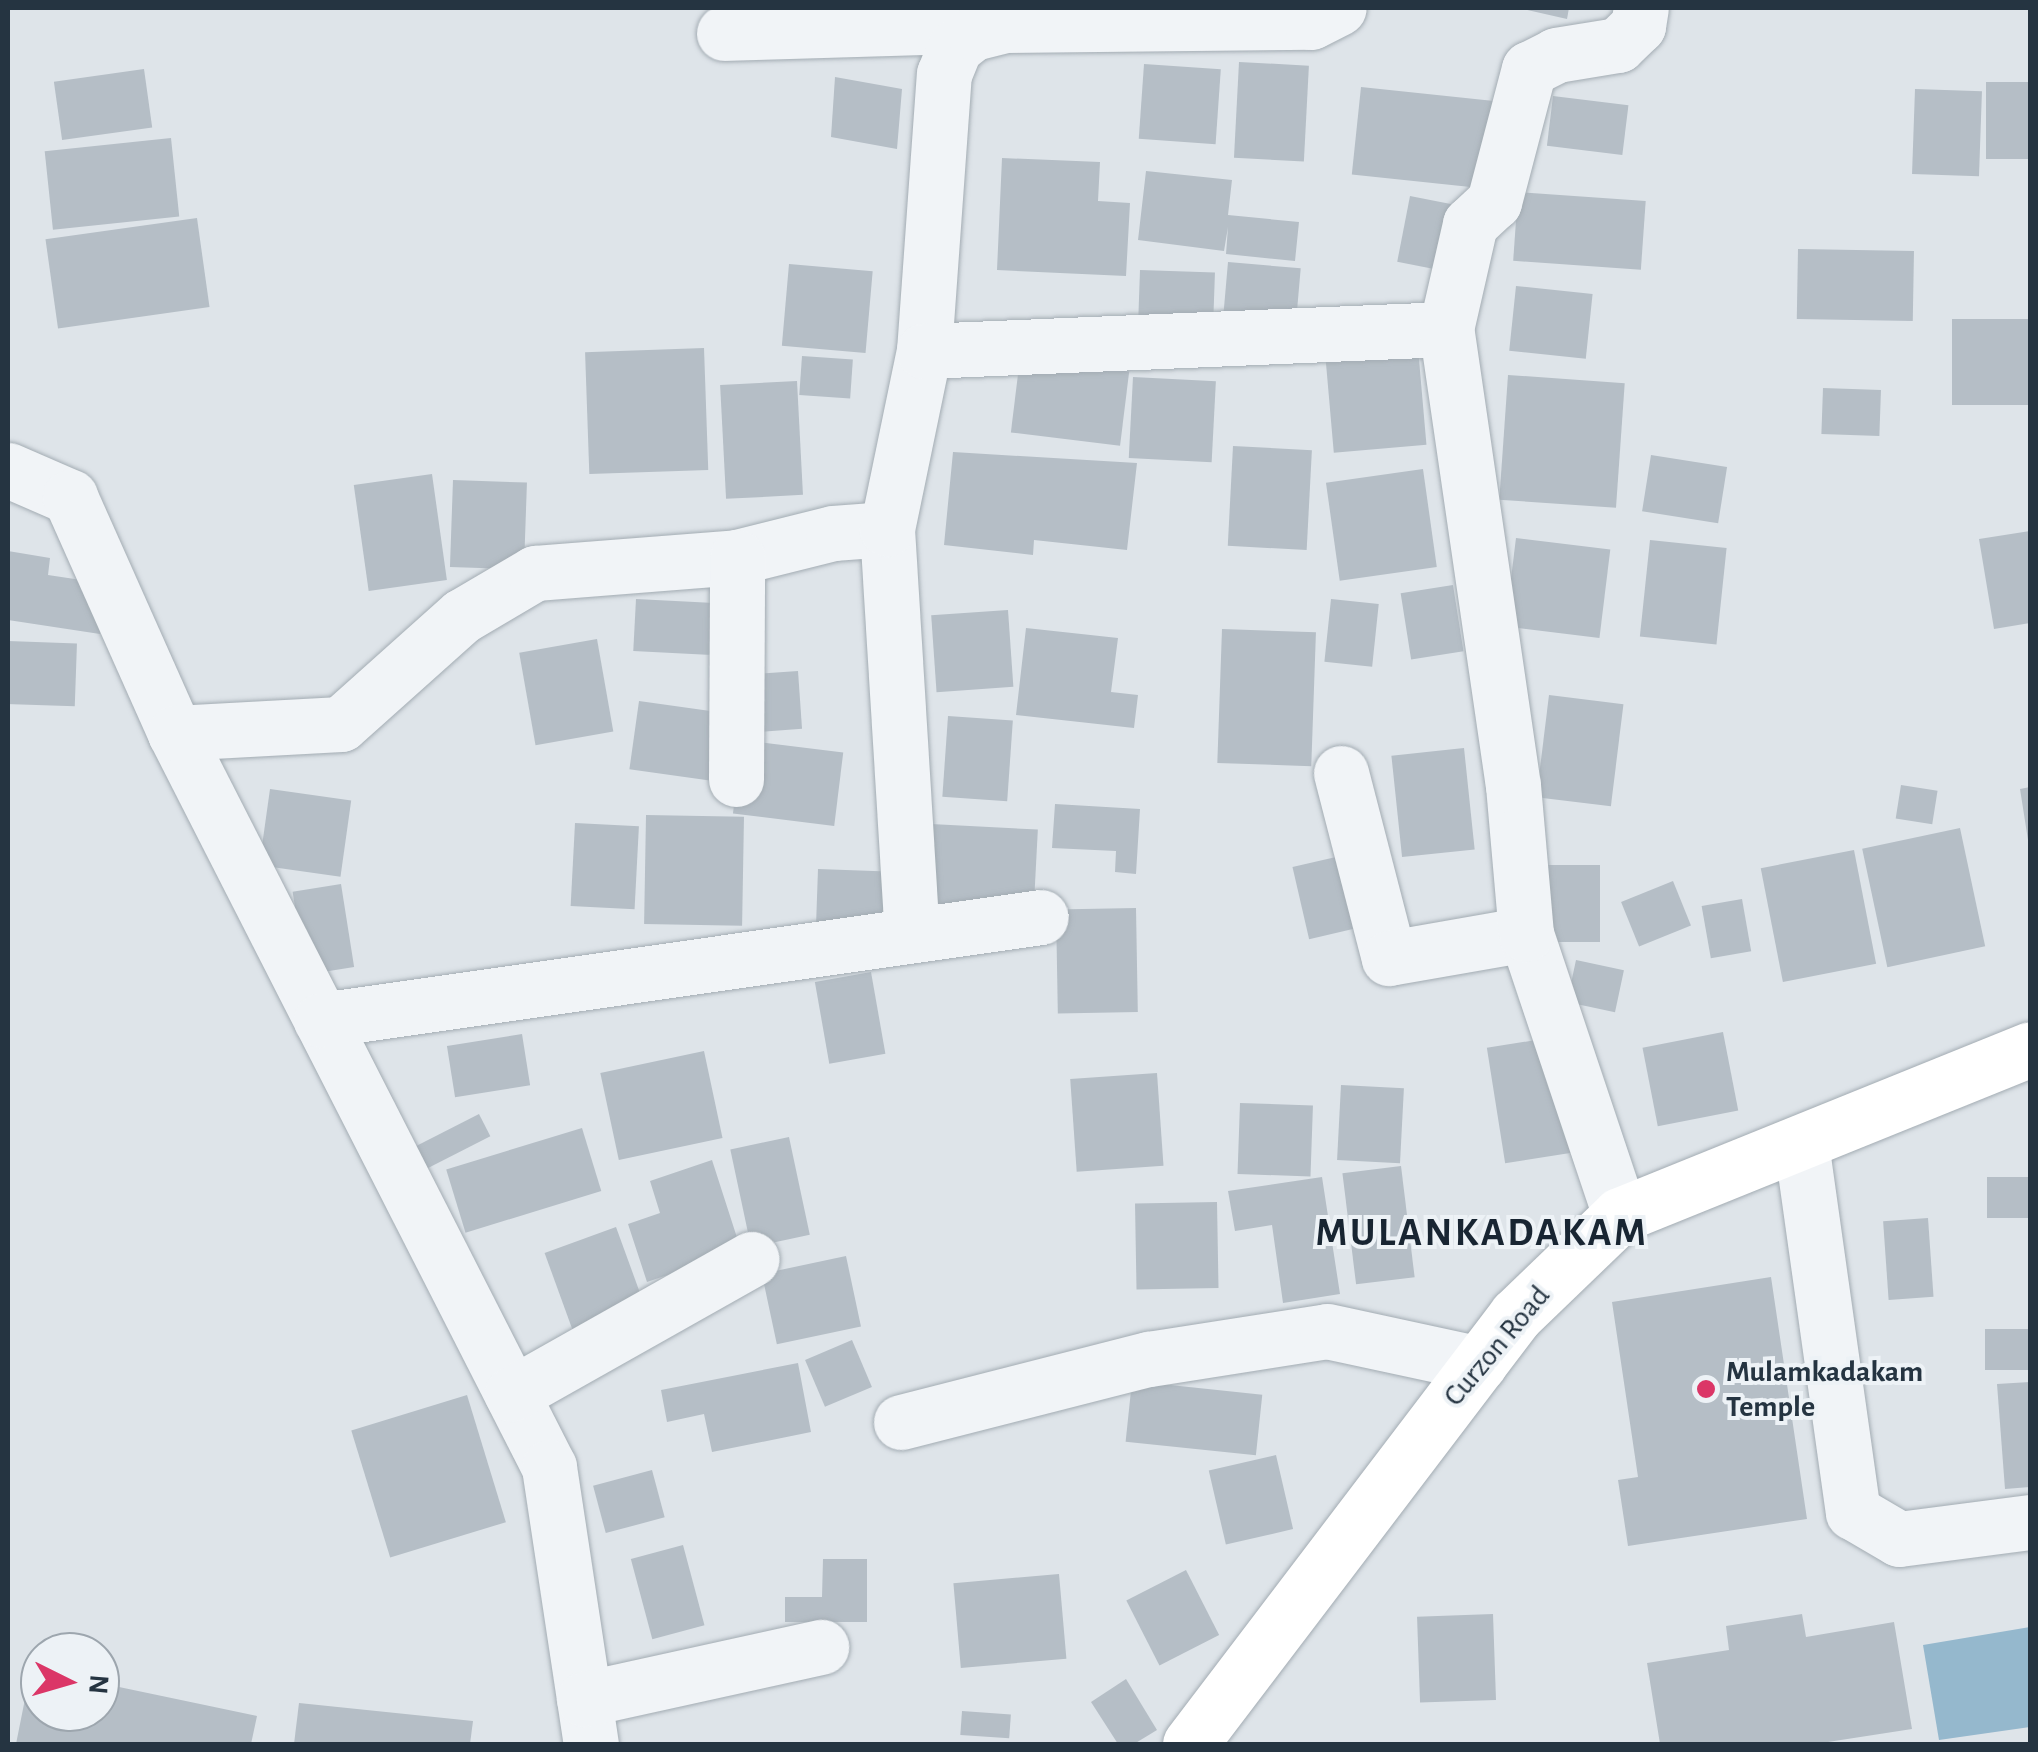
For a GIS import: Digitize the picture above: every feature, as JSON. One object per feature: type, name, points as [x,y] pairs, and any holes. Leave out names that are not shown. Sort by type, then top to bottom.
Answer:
[{"type":"main road","name":"Curzon Road","points":[[1190,1744],[1516,1315],[1620,1215],[2030,1049]]},
{"type":"street","points":[[724,33],[1310,22],[1339,8]]},
{"type":"street","points":[[1620,1215],[1526,934],[1513,786],[1446,328],[1470,224],[1494,202],[1529,69],[1556,55],[1618,46],[1638,26],[1641,8]]},
{"type":"street","points":[[912,933],[887,530],[924,351],[944,74],[955,47],[973,33],[1005,25]]},
{"type":"street","points":[[924,351],[1446,328]]},
{"type":"street","points":[[8,470],[70,497],[175,733],[548,1467],[588,1722],[821,1647]]},
{"type":"street","points":[[175,733],[341,724],[462,616],[535,573],[737,556],[833,533],[887,530]]},
{"type":"street","points":[[736,779],[737,556]]},
{"type":"street","points":[[1340,773],[1389,958],[1526,934]]},
{"type":"street","points":[[321,1020],[1041,917]]},
{"type":"street","points":[[1801,1143],[1854,1512],[1899,1539],[2030,1522]]},
{"type":"street","points":[[512,1394],[752,1260]]},
{"type":"street","points":[[901,1422],[1148,1359],[1268,1336],[1327,1331],[1479,1364]]},
{"type":"water","points":[[2030,1627],[2030,1727],[1939,1740],[1923,1645]]},
{"type":"building","points":[[1519,8],[1569,8],[1567,19]]},
{"type":"building","points":[[1239,62],[1309,66],[1304,162],[1234,158]]},
{"type":"building","points":[[1144,64],[1221,69],[1216,144],[1139,139]]},
{"type":"building","points":[[144,69],[152,127],[62,140],[54,82]]},
{"type":"building","points":[[835,77],[902,89],[897,149],[831,137]]},
{"type":"building","points":[[1986,82],[2030,82],[2030,159],[1986,159]]},
{"type":"building","points":[[1361,87],[1496,101],[1487,189],[1352,175]]},
{"type":"building","points":[[1915,89],[1982,91],[1979,176],[1912,174]]},
{"type":"building","points":[[1553,96],[1628,105],[1622,155],[1547,146]]},
{"type":"building","points":[[171,138],[179,217],[53,230],[45,151]]},
{"type":"building","points":[[1002,158],[1100,162],[1098,201],[1130,203],[1126,276],[997,270]]},
{"type":"building","points":[[1146,171],[1232,180],[1228,215],[1299,222],[1295,261],[1226,254],[1228,227],[1224,251],[1138,240]]},
{"type":"building","points":[[1518,192],[1646,201],[1641,270],[1513,261]]},
{"type":"building","points":[[1410,196],[1453,204],[1440,270],[1397,262]]},
{"type":"building","points":[[197,218],[210,307],[58,328],[45,239]]},
{"type":"building","points":[[1798,249],[1914,251],[1913,321],[1797,319]]},
{"type":"building","points":[[1228,262],[1301,268],[1295,336],[1222,330]]},
{"type":"building","points":[[789,264],[873,271],[866,353],[782,346]]},
{"type":"building","points":[[1140,270],[1215,273],[1213,334],[1138,331]]},
{"type":"building","points":[[1516,286],[1593,294],[1586,359],[1509,351]]},
{"type":"building","points":[[1952,319],[2030,319],[2030,405],[1952,405]]},
{"type":"building","points":[[704,348],[708,470],[589,474],[585,352]]},
{"type":"building","points":[[1418,348],[1426,445],[1334,453],[1325,356]]},
{"type":"building","points":[[802,356],[853,360],[850,398],[799,395]]},
{"type":"building","points":[[1020,358],[1129,371],[1120,446],[1011,432]]},
{"type":"building","points":[[1508,375],[1625,383],[1616,508],[1499,500]]},
{"type":"building","points":[[1133,377],[1216,381],[1212,462],[1129,458]]},
{"type":"building","points":[[797,381],[803,495],[726,499],[720,385]]},
{"type":"building","points":[[1823,388],[1881,390],[1879,436],[1821,434]]},
{"type":"building","points":[[1233,446],[1312,450],[1307,550],[1228,546]]},
{"type":"building","points":[[953,452],[1137,463],[1127,550],[1034,540],[1033,555],[944,545]]},
{"type":"building","points":[[1651,455],[1727,467],[1718,523],[1642,511]]},
{"type":"building","points":[[1423,469],[1437,567],[1340,581],[1326,483]]},
{"type":"building","points":[[432,474],[447,580],[369,591],[354,485]]},
{"type":"building","points":[[453,480],[527,483],[524,570],[450,567]]},
{"type":"building","points":[[2030,531],[2030,623],[1994,629],[1979,539]]},
{"type":"building","points":[[1516,538],[1610,550],[1599,638],[1505,626]]},
{"type":"building","points":[[1650,540],[1727,548],[1716,645],[1640,636]]},
{"type":"building","points":[[8,551],[50,558],[48,575],[108,584],[100,634],[8,620]]},
{"type":"building","points":[[1453,585],[1463,651],[1411,659],[1401,593]]},
{"type":"building","points":[[636,599],[729,604],[726,656],[633,651]]},
{"type":"building","points":[[1331,599],[1379,604],[1372,667],[1324,662]]},
{"type":"building","points":[[1008,610],[1013,687],[937,692],[931,615]]},
{"type":"building","points":[[1026,628],[1118,638],[1111,692],[1138,695],[1134,728],[1016,715]]},
{"type":"building","points":[[1222,629],[1316,632],[1311,766],[1217,763]]},
{"type":"building","points":[[597,639],[613,732],[536,745],[519,653]]},
{"type":"building","points":[[8,641],[77,643],[75,706],[8,704]]},
{"type":"building","points":[[798,671],[802,729],[742,733],[738,675]]},
{"type":"building","points":[[1549,695],[1623,704],[1611,806],[1536,797]]},
{"type":"building","points":[[639,701],[728,714],[719,782],[629,769]]},
{"type":"building","points":[[948,716],[1013,721],[1007,801],[942,797]]},
{"type":"building","points":[[742,740],[843,752],[834,826],[733,813]]},
{"type":"building","points":[[1464,748],[1475,849],[1402,857],[1391,756]]},
{"type":"building","points":[[1901,785],[1938,791],[1932,824],[1896,819]]},
{"type":"building","points":[[2030,787],[2030,840],[2028,840],[2020,789]]},
{"type":"building","points":[[270,789],[351,800],[340,877],[259,865]]},
{"type":"building","points":[[1055,804],[1140,809],[1136,874],[1115,872],[1116,851],[1052,848]]},
{"type":"building","points":[[646,815],[744,817],[742,926],[644,924]]},
{"type":"building","points":[[575,823],[639,826],[635,909],[571,906]]},
{"type":"building","points":[[931,824],[1038,830],[1034,909],[927,904]]},
{"type":"building","points":[[1960,828],[1985,946],[1887,967],[1862,849]]},
{"type":"building","points":[[1854,850],[1876,964],[1783,982],[1761,868]]},
{"type":"building","points":[[1349,854],[1366,926],[1309,939],[1292,867]]},
{"type":"building","points":[[1539,865],[1600,865],[1600,942],[1539,942]]},
{"type":"building","points":[[818,869],[894,872],[892,925],[816,922]]},
{"type":"building","points":[[1673,881],[1691,926],[1639,946],[1621,902]]},
{"type":"building","points":[[341,884],[354,967],[306,975],[293,892]]},
{"type":"building","points":[[1742,899],[1751,951],[1711,958],[1702,906]]},
{"type":"building","points":[[1136,908],[1138,1012],[1058,1013],[1056,909]]},
{"type":"building","points":[[1576,960],[1624,970],[1615,1012],[1567,1002]]},
{"type":"building","points":[[871,972],[885,1054],[829,1064],[815,982]]},
{"type":"building","points":[[1723,1032],[1738,1111],[1658,1126],[1643,1048]]},
{"type":"building","points":[[522,1034],[530,1085],[455,1097],[447,1046]]},
{"type":"building","points":[[1555,1037],[1573,1153],[1505,1163],[1487,1048]]},
{"type":"building","points":[[704,1051],[723,1138],[619,1160],[600,1073]]},
{"type":"building","points":[[1157,1073],[1163,1166],[1077,1172],[1070,1079]]},
{"type":"building","points":[[1341,1085],[1404,1088],[1400,1163],[1337,1160]]},
{"type":"building","points":[[1240,1103],[1313,1106],[1310,1177],[1238,1174]]},
{"type":"building","points":[[479,1114],[490,1136],[417,1174],[406,1151]]},
{"type":"building","points":[[582,1128],[601,1191],[466,1233],[446,1170]]},
{"type":"building","points":[[789,1137],[810,1235],[751,1247],[730,1149]]},
{"type":"building","points":[[712,1160],[741,1250],[647,1282],[628,1224],[660,1213],[650,1181]]},
{"type":"building","points":[[1401,1166],[1415,1277],[1356,1284],[1342,1173]]},
{"type":"building","points":[[1322,1177],[1340,1294],[1283,1303],[1272,1225],[1235,1231],[1228,1191]]},
{"type":"building","points":[[1987,1177],[2030,1177],[2030,1218],[1987,1218]]},
{"type":"building","points":[[1217,1202],[1219,1288],[1137,1289],[1135,1203]]},
{"type":"building","points":[[1928,1218],[1934,1297],[1889,1300],[1883,1221]]},
{"type":"building","points":[[616,1227],[645,1306],[573,1332],[545,1253]]},
{"type":"building","points":[[846,1256],[861,1326],[777,1344],[762,1274]]},
{"type":"building","name":"Mulamkadakam Temple","points":[[1771,1277],[1807,1519],[1628,1546],[1618,1480],[1638,1477],[1612,1302]]},
{"type":"building","points":[[1985,1329],[2030,1329],[2030,1370],[1985,1370]]},
{"type":"building","points":[[852,1340],[872,1387],[825,1407],[805,1360]]},
{"type":"building","points":[[798,1363],[811,1432],[712,1452],[704,1414],[667,1422],[661,1390]]},
{"type":"building","points":[[1132,1381],[1262,1395],[1256,1455],[1126,1442]]},
{"type":"building","points":[[2030,1382],[2030,1487],[2005,1489],[1997,1384]]},
{"type":"building","points":[[467,1395],[506,1522],[390,1558],[351,1430]]},
{"type":"building","points":[[1276,1455],[1293,1529],[1226,1545],[1209,1471]]},
{"type":"building","points":[[652,1470],[665,1517],[606,1533],[593,1486]]},
{"type":"building","points":[[683,1545],[704,1625],[652,1639],[631,1559]]},
{"type":"building","points":[[823,1559],[867,1559],[867,1622],[785,1622],[785,1597],[822,1597]]},
{"type":"building","points":[[1186,1570],[1219,1635],[1159,1665],[1126,1600]]},
{"type":"building","points":[[1059,1574],[1066,1659],[961,1668],[953,1583]]},
{"type":"building","points":[[1493,1614],[1496,1700],[1420,1703],[1417,1617]]},
{"type":"building","points":[[1802,1614],[1806,1637],[1894,1622],[1912,1729],[1815,1744],[1660,1744],[1647,1663],[1729,1650],[1726,1626]]},
{"type":"building","points":[[1126,1679],[1157,1730],[1134,1744],[1118,1744],[1091,1702]]},
{"type":"building","points":[[120,1687],[257,1716],[251,1744],[16,1744],[20,1724],[20,1732],[120,1732]]},
{"type":"building","points":[[299,1703],[473,1721],[470,1744],[294,1744]]},
{"type":"building","points":[[962,1711],[1011,1714],[1009,1738],[960,1735]]},
{"type":"place","name":"Mulamkadakam Temple","points":[[1706,1389]]},
{"type":"district","name":"MULANKADAKAM","points":[[1482,1233]]}]
